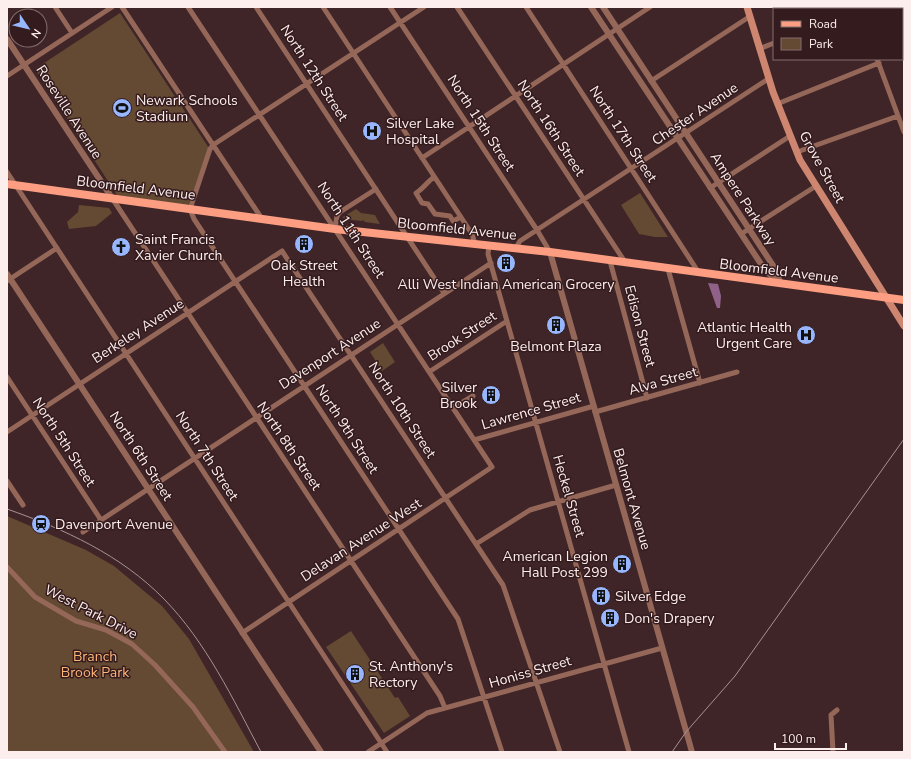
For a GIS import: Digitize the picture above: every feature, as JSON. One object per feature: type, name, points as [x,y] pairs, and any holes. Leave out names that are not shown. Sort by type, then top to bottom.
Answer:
[{"type":"main road","name":"Grove Street","points":[[747,7],[768,79],[797,152],[816,186],[904,326]]},
{"type":"main road","name":"Bloomfield Avenue","points":[[7,184],[335,229],[550,252],[700,274],[904,300]]},
{"type":"street","points":[[55,7],[72,33]]},
{"type":"street","points":[[7,76],[112,7]]},
{"type":"street","points":[[122,7],[262,218]]},
{"type":"street","name":"North 11th Street","points":[[188,7],[492,467]]},
{"type":"street","name":"North 12th Street","points":[[256,7],[444,293]]},
{"type":"street","points":[[323,7],[472,234],[475,244]]},
{"type":"street","name":"North 15th Street","points":[[390,7],[550,252]]},
{"type":"street","points":[[190,208],[213,145],[424,7]]},
{"type":"street","name":"North 16th Street","points":[[457,7],[626,263]]},
{"type":"street","name":"North 17th Street","points":[[526,7],[700,274]]},
{"type":"street","name":"Ampere Parkway","points":[[591,7],[764,270],[781,284]]},
{"type":"street","name":"Ampere Parkway","points":[[603,7],[774,267],[781,284]]},
{"type":"street","points":[[422,158],[650,7]]},
{"type":"street","points":[[651,81],[749,16]]},
{"type":"street","name":"Roseville Avenue","points":[[7,39],[112,198]]},
{"type":"street","points":[[759,49],[773,43]]},
{"type":"street","points":[[777,104],[878,61],[904,132]]},
{"type":"street","name":"Chester Avenue","points":[[515,248],[520,241],[632,170],[768,79]]},
{"type":"street","points":[[797,152],[898,116]]},
{"type":"street","points":[[710,188],[790,136]]},
{"type":"street","name":"North 7th Street","points":[[7,172],[387,752]]},
{"type":"street","points":[[434,177],[428,181],[426,186],[416,193],[422,202],[428,204],[435,214],[450,216],[453,221],[461,217]]},
{"type":"street","points":[[741,234],[816,186]]},
{"type":"street","points":[[335,229],[337,216],[340,212],[376,189]]},
{"type":"street","name":"North 8th Street","points":[[112,198],[440,696],[445,708]]},
{"type":"street","name":"North 9th Street","points":[[190,208],[192,216],[235,282],[458,619],[502,752]]},
{"type":"street","name":"Heckel Street","points":[[489,245],[491,263],[507,321],[629,752]]},
{"type":"street","points":[[8,278],[57,248]]},
{"type":"street","name":"Berkeley Avenue","points":[[7,432],[282,251]]},
{"type":"street","name":"North 10th Street","points":[[282,251],[502,584],[560,752]]},
{"type":"street","name":"Belmont Avenue","points":[[550,252],[692,752]]},
{"type":"street","name":"Edison Street","points":[[610,261],[647,398]]},
{"type":"street","name":"Davenport Avenue","points":[[83,532],[491,263]]},
{"type":"street","points":[[668,269],[700,383]]},
{"type":"street","name":"North 6th Street","points":[[8,278],[321,752]]},
{"type":"street","name":"Brook Street","points":[[429,372],[507,321]]},
{"type":"street","name":"Alva Street","points":[[594,409],[647,398],[737,372]]},
{"type":"street","name":"North 5th Street","points":[[7,377],[101,520]]},
{"type":"street","points":[[454,408],[473,396]]},
{"type":"street","name":"Lawrence Street","points":[[474,440],[536,422],[594,409]]},
{"type":"street","name":"Delavan Avenue West","points":[[242,633],[492,467]]},
{"type":"street","points":[[7,481],[23,505]]},
{"type":"street","points":[[476,544],[527,511],[616,485]]},
{"type":"street","name":"West Park Drive","points":[[7,567],[35,597],[76,621],[106,630],[132,644],[155,665],[193,706],[225,752]]},
{"type":"street","name":"Honiss Street","points":[[368,752],[427,713],[662,648]]},
{"type":"street","points":[[833,752],[831,715],[837,710]]},
{"type":"green space","name":"Newark Schools Stadium","points":[[120,13],[209,148],[188,206],[117,195],[35,69]]},
{"type":"green space","points":[[640,193],[668,237],[655,237],[639,234],[621,205]]},
{"type":"green space","points":[[79,205],[109,208],[112,213],[96,226],[69,229],[67,222],[78,212]]},
{"type":"green space","points":[[356,209],[361,213],[375,215],[380,224],[365,222],[363,220],[344,219],[343,217]]},
{"type":"green space","points":[[383,343],[395,362],[382,371],[370,352]]},
{"type":"green space","name":"Branch Brook Park","points":[[7,516],[86,550],[114,566],[162,606],[189,639],[254,752],[7,752]]},
{"type":"green space","points":[[351,631],[395,698],[398,697],[410,716],[384,733],[326,647]]},
{"type":"shaded area","points":[[708,283],[718,284],[721,296],[720,308],[717,308]]},
{"type":"tram line","points":[[672,752],[686,732],[735,676],[904,439]]},
{"type":"tram line","points":[[7,509],[50,525],[91,545],[129,569],[164,599],[206,652],[261,752]]},
{"type":"place","name":"Newark Schools Stadium","points":[[122,108]]},
{"type":"place","name":"Silver Lake Hospital","points":[[372,131]]},
{"type":"place","name":"Oak Street Health","points":[[304,244]]},
{"type":"place","name":"Saint Francis Xavier Church","points":[[121,247]]},
{"type":"place","name":"Alli West Indian American Grocery","points":[[506,263]]},
{"type":"place","name":"Belmont Plaza","points":[[556,325]]},
{"type":"place","name":"Atlantic Health Urgent Care","points":[[806,335]]},
{"type":"place","name":"Silver Brook","points":[[491,395]]},
{"type":"place","name":"Davenport Avenue","points":[[41,524]]},
{"type":"place","name":"American Legion Hall Post 299","points":[[622,564]]},
{"type":"place","name":"Silver Edge","points":[[601,596]]},
{"type":"place","name":"Don's Drapery","points":[[610,618]]},
{"type":"place","name":"St. Anthony's Rectory","points":[[355,674]]}]
